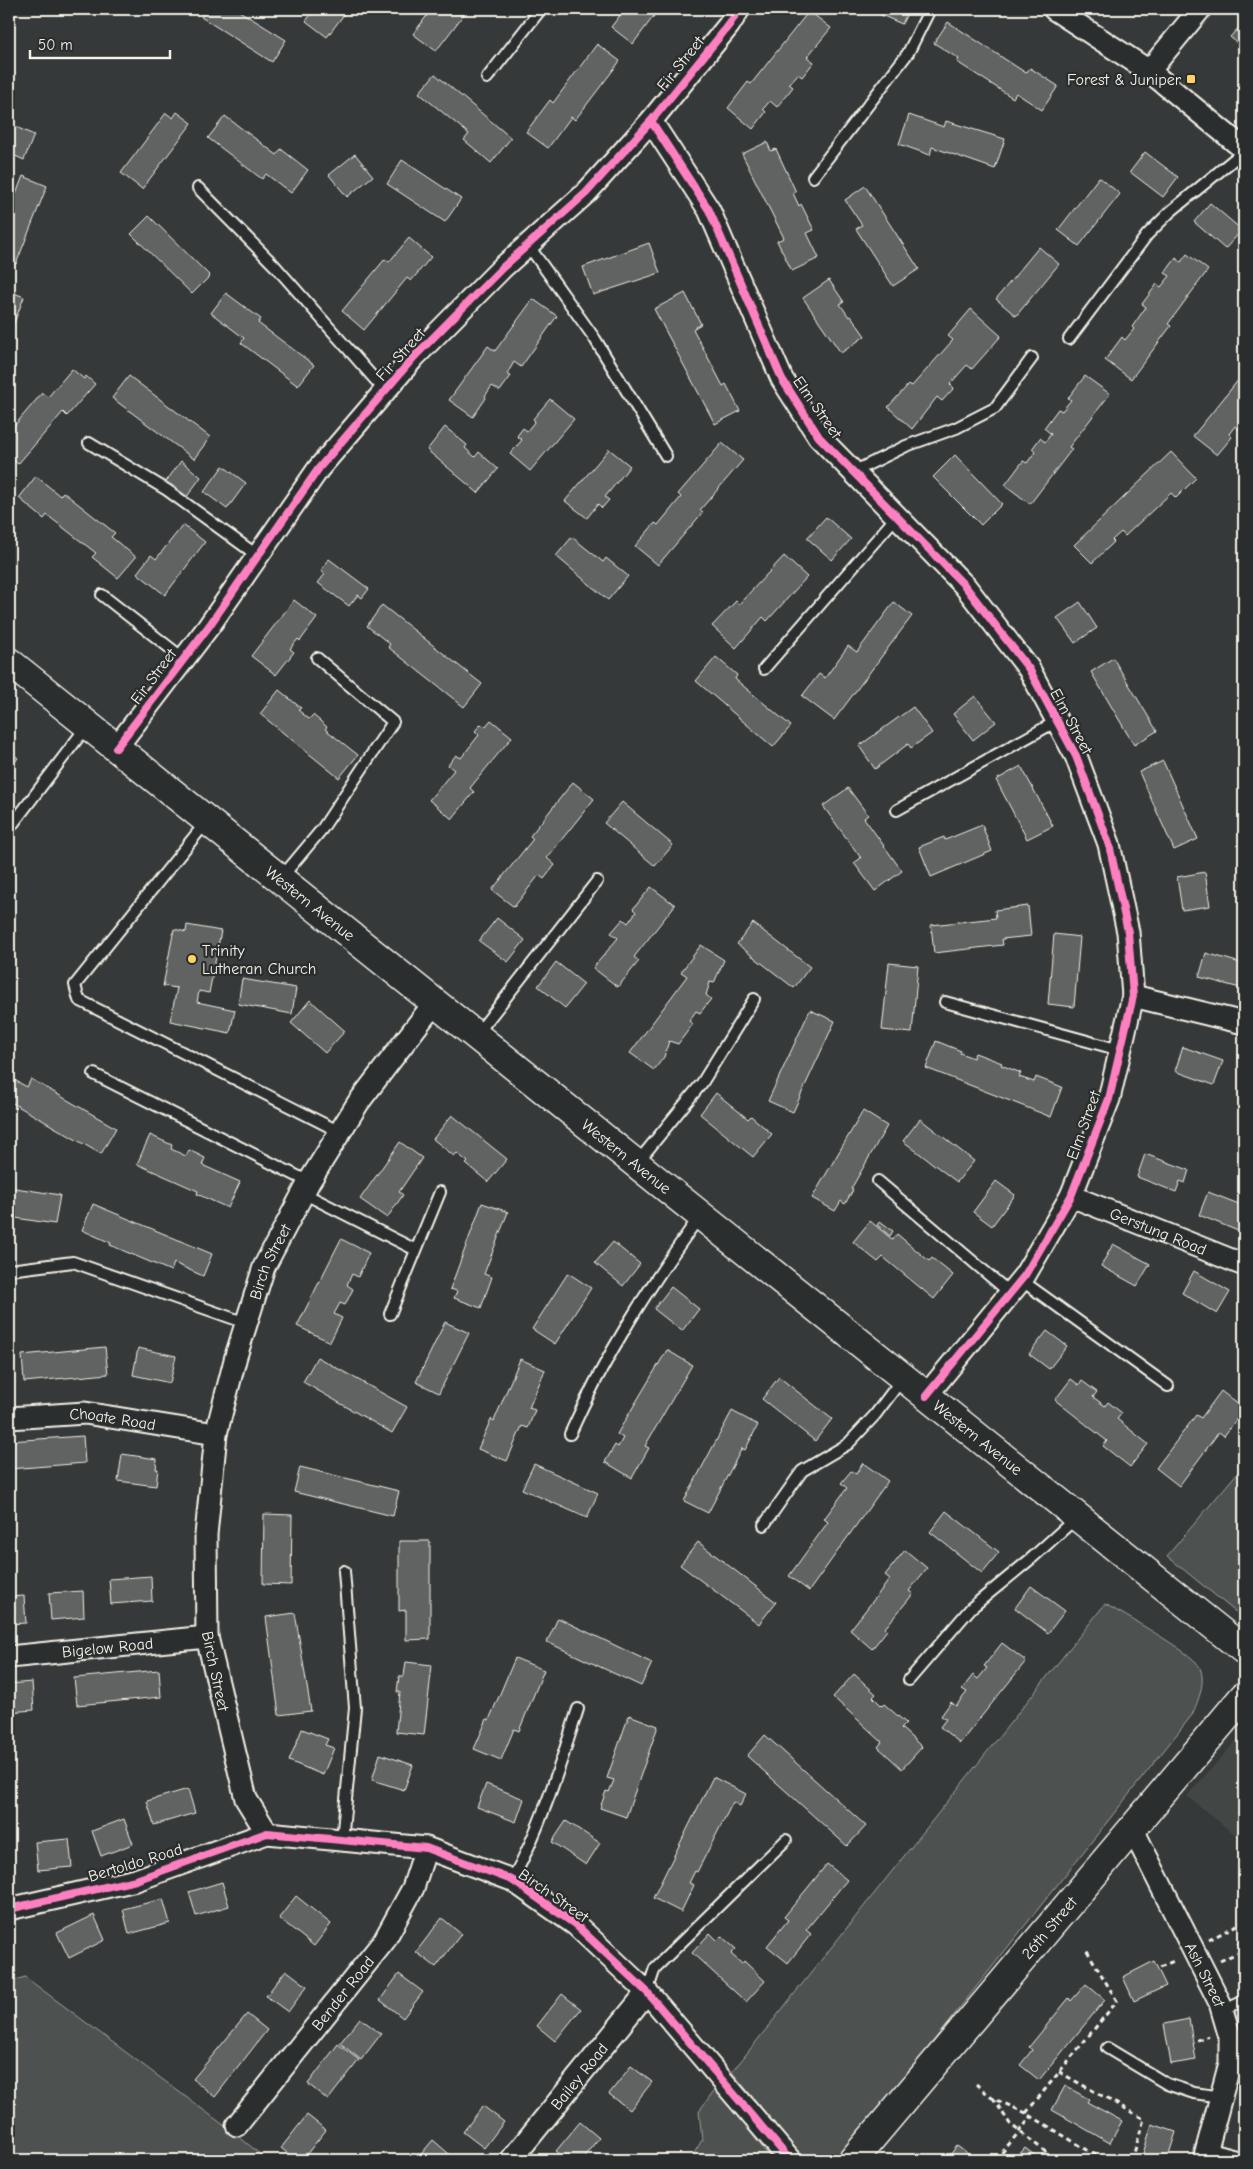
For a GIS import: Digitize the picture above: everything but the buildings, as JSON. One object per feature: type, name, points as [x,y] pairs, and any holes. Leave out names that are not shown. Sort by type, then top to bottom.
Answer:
[{"type":"main road","name":"Western Avenue","points":[[9,662],[1244,1650]]},
{"type":"main road","name":"26th Street","points":[[853,2160],[1244,1696]]},
{"type":"street","name":"Fir Street","points":[[116,748],[184,659],[319,468],[414,357],[502,268],[586,193],[651,121],[729,25],[739,9]]},
{"type":"street","points":[[1054,9],[1149,71],[1244,150]]},
{"type":"street","points":[[1149,71],[1200,9]]},
{"type":"street","name":"Elm Street","points":[[651,121],[709,210],[782,379],[818,437],[965,586],[1029,669],[1076,756],[1109,844],[1128,932],[1133,996],[1108,1099],[1071,1196],[1016,1286],[926,1396]]},
{"type":"street","points":[[1133,996],[1244,1023]]},
{"type":"street","name":"Birch Street","points":[[435,1002],[358,1103],[306,1187],[264,1267],[246,1323],[216,1434],[206,1535],[206,1637],[246,1799],[267,1833],[426,1848],[512,1880],[576,1925],[647,1992],[790,2160]]},
{"type":"street","name":"Gerstung Road","points":[[1071,1196],[1244,1265]]},
{"type":"street","name":"Choate Road","points":[[9,1418],[84,1413],[216,1434]]},
{"type":"street","name":"Bigelow Road","points":[[9,1657],[206,1637]]},
{"type":"street","name":"Ash Street","points":[[1132,1828],[1222,2010],[1230,2037],[1230,2063],[1206,2154]]},
{"type":"street","name":"Bertoldo Road","points":[[9,1909],[136,1880],[267,1833]]},
{"type":"street","name":"Bender Road","points":[[237,2125],[384,1941],[413,1888],[426,1848]]},
{"type":"street","name":"Bailey Road","points":[[511,2160],[647,1992]]},
{"type":"lane","points":[[487,78],[541,9]]},
{"type":"lane","points":[[813,177],[908,53],[930,9]]},
{"type":"lane","points":[[1069,339],[1147,235],[1170,212],[1244,150]]},
{"type":"lane","points":[[198,188],[276,267],[385,391]]},
{"type":"lane","points":[[528,245],[586,326],[666,456]]},
{"type":"lane","points":[[853,472],[906,446],[956,428],[994,408],[1032,358]]},
{"type":"lane","points":[[89,443],[167,490],[258,556]]},
{"type":"lane","points":[[764,669],[897,516]]},
{"type":"lane","points":[[102,595],[184,659]]},
{"type":"lane","points":[[281,879],[322,829],[393,722],[317,658]]},
{"type":"lane","points":[[897,810],[1057,721]]},
{"type":"lane","points":[[9,829],[88,725]]},
{"type":"lane","points":[[207,820],[75,985],[79,1000],[340,1132]]},
{"type":"lane","points":[[476,1035],[598,881]]},
{"type":"lane","points":[[637,1164],[702,1082],[754,999]]},
{"type":"lane","points":[[945,1002],[1120,1050]]},
{"type":"lane","points":[[94,1074],[306,1187],[416,1250]]},
{"type":"lane","points":[[878,1181],[1016,1286],[1168,1386]]},
{"type":"lane","points":[[390,1314],[440,1192]]},
{"type":"lane","points":[[570,1434],[591,1388],[626,1325],[661,1270],[701,1215]]},
{"type":"lane","points":[[9,1270],[73,1262],[246,1323]]},
{"type":"lane","points":[[764,1525],[802,1471],[848,1444],[876,1415],[903,1378]]},
{"type":"lane","points":[[909,1680],[971,1608],[1033,1558],[1077,1517]]},
{"type":"lane","points":[[342,1840],[355,1708],[344,1571]]},
{"type":"lane","points":[[512,1880],[554,1785],[578,1709]]},
{"type":"lane","points":[[647,1992],[655,1968],[786,1840]]},
{"type":"lane","points":[[1222,2010],[1244,2000]]},
{"type":"lane","points":[[1108,2048],[1166,2084],[1194,2093],[1221,2097]]},
{"type":"lane","points":[[1206,2154],[1244,2158]]},
{"type":"path","points":[[1208,1940],[1244,1921]]},
{"type":"path","points":[[1026,2113],[1117,2000],[1086,1949]]},
{"type":"path","points":[[1218,1962],[1237,1953]]},
{"type":"path","points":[[1160,1967],[1176,1960]]},
{"type":"path","points":[[1197,2040],[1209,2036]]},
{"type":"path","points":[[1059,2072],[1144,2120],[1132,2160]]},
{"type":"path","points":[[976,2084],[992,2098],[1010,2124],[1056,2160]]},
{"type":"path","points":[[992,2098],[1032,2116],[1104,2160]]},
{"type":"path","points":[[996,2160],[1032,2116]]},
{"type":"shaded area","points":[[1244,1465],[1244,1616],[1233,1610],[1167,1556]]},
{"type":"shaded area","points":[[1105,1604],[1170,1643],[1193,1659],[1199,1666],[1202,1684],[1192,1715],[839,2160],[805,2160],[732,2072]]},
{"type":"shaded area","points":[[1244,1732],[1244,1842],[1187,1796]]},
{"type":"shaded area","points":[[25,1977],[237,2135],[267,2160],[9,2160],[9,1982]]},
{"type":"shaded area","points":[[716,2088],[772,2160],[690,2160],[702,2140],[699,2111]]},
{"type":"cycle path","points":[[116,748],[209,626],[319,468],[414,357],[502,268],[586,193],[651,121],[729,25],[739,9]]},
{"type":"cycle path","points":[[651,121],[709,210],[782,379],[819,437],[965,586],[1029,669],[1076,756],[1109,844],[1128,932],[1133,996],[1109,1099],[1071,1196],[1025,1275],[926,1396]]},
{"type":"cycle path","points":[[9,1909],[136,1880],[267,1833],[426,1848],[512,1880],[576,1925],[647,1992],[790,2160]]},
{"type":"place","name":"Forest & Juniper","points":[[1191,79]]},
{"type":"place","name":"Trinity Lutheran Church","points":[[192,959]]}]
